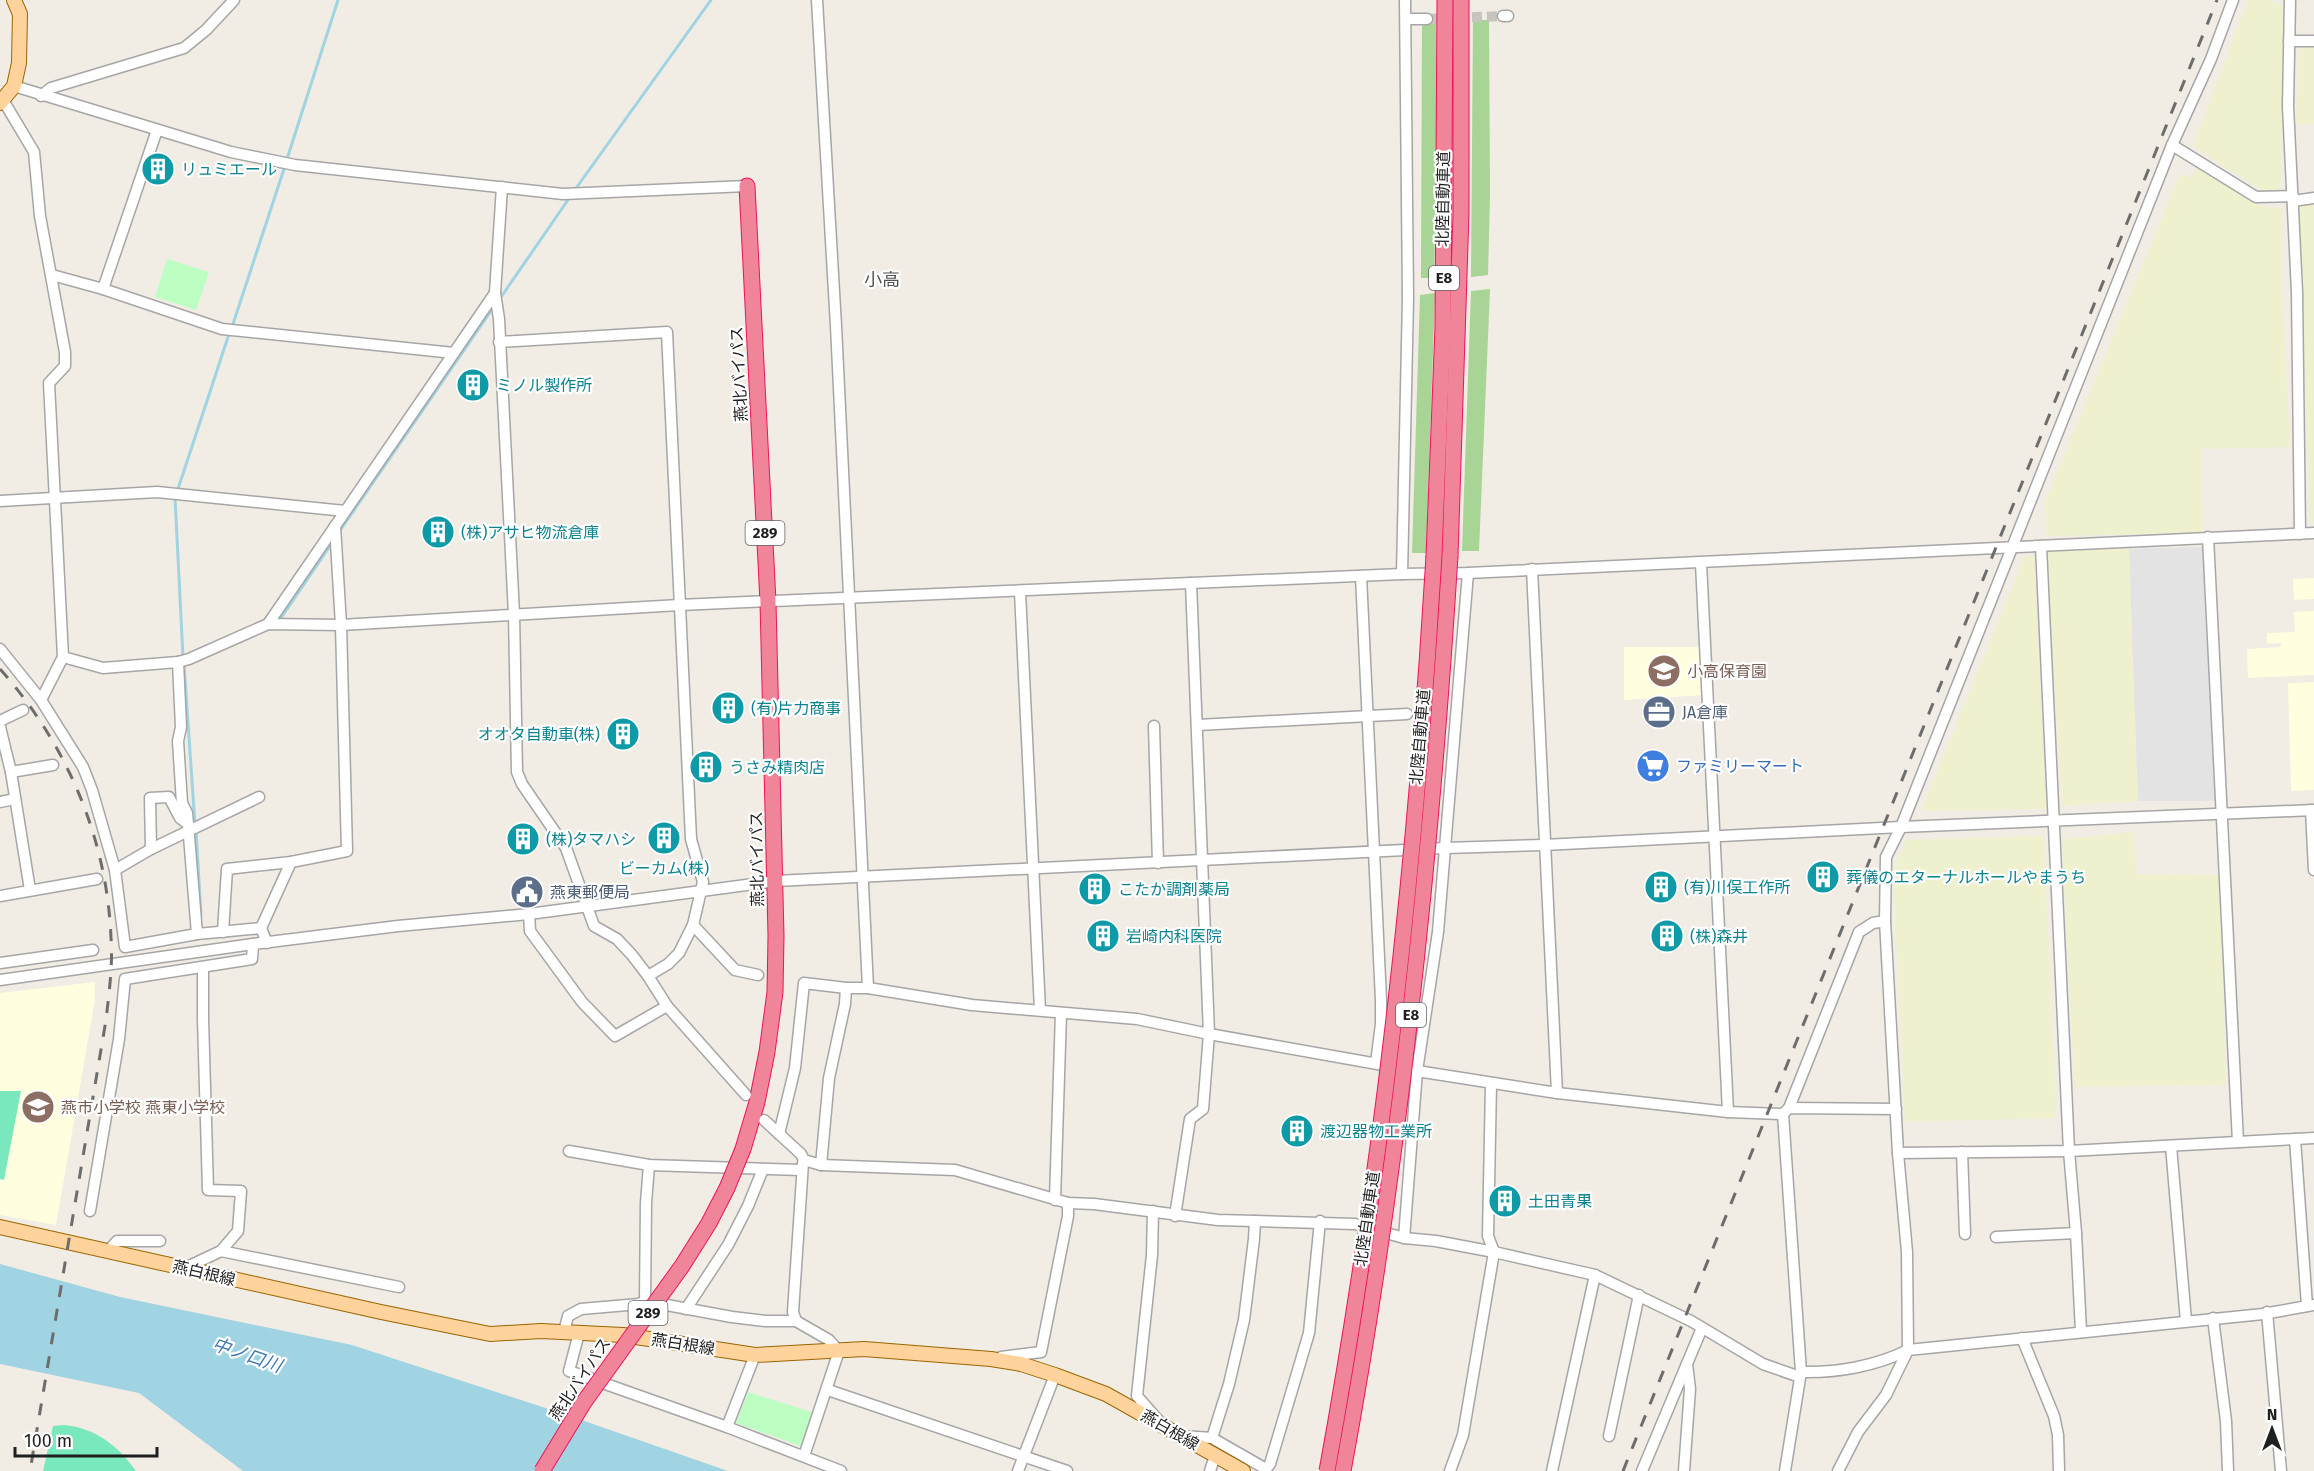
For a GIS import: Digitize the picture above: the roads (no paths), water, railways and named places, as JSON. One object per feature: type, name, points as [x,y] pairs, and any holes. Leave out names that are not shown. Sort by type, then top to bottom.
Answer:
[{"type":"highway","name":"北陸自動車道","points":[[1327,1471],[1379,1149],[1420,772],[1434,556],[1443,327],[1445,0]]},
{"type":"highway","name":"北陸自動車道","points":[[1343,1471],[1377,1278],[1411,1016],[1435,773],[1450,556],[1461,213],[1461,0]]},
{"type":"highway","name":"燕北バイパス","points":[[542,1471],[584,1402],[682,1266],[727,1188],[743,1149],[756,1102],[772,1019],[776,965],[776,881],[768,602],[747,186]]},
{"type":"main road","points":[[1,101],[14,86],[19,63],[20,14],[16,0]]},
{"type":"main road","name":"燕白根線","points":[[0,1227],[490,1334],[564,1332],[623,1335],[755,1355],[864,1349],[991,1359],[1021,1364],[1106,1394],[1243,1471]]},
{"type":"street","points":[[41,96],[51,88],[184,48],[206,30],[234,0]]},
{"type":"street","points":[[817,0],[850,599],[868,988]]},
{"type":"street","points":[[1402,574],[1408,298],[1405,0]]},
{"type":"street","points":[[1838,1471],[1858,1432],[1886,1395],[1908,1350],[1907,1252],[1898,1153],[1886,921],[1886,857],[1901,827],[2172,145],[2211,59],[2233,0]]},
{"type":"street","points":[[2290,0],[2288,106],[2297,292],[2300,534]]},
{"type":"street","points":[[1406,20],[1427,19]]},
{"type":"street","points":[[2289,41],[2314,41]]},
{"type":"street","points":[[14,86],[231,152],[296,165],[562,194],[747,186]]},
{"type":"street","points":[[1,101],[34,152],[40,216],[65,352],[65,366],[48,383],[63,657],[41,700]]},
{"type":"street","points":[[103,289],[157,130]]},
{"type":"street","points":[[2172,145],[2256,197],[2314,198]]},
{"type":"street","points":[[502,187],[495,293],[514,614],[517,772],[522,784],[566,848],[594,926],[617,939],[648,976],[667,1006],[746,1095]]},
{"type":"street","points":[[52,275],[103,289],[222,329],[454,353]]},
{"type":"street","points":[[268,624],[495,293]]},
{"type":"street","points":[[499,342],[667,332],[691,839],[702,876],[702,891],[693,925],[679,953],[668,964],[648,976]]},
{"type":"street","points":[[0,501],[157,492],[345,511]]},
{"type":"street","points":[[223,932],[227,869],[291,862],[347,851],[341,625],[335,526]]},
{"type":"street","points":[[63,657],[103,668],[178,662],[268,624],[341,625],[679,605],[1467,573],[2314,533]]},
{"type":"street","points":[[2208,537],[2238,1142]]},
{"type":"street","points":[[2041,546],[2068,1151],[2076,1233],[2081,1331]]},
{"type":"street","points":[[1701,562],[1728,1112]]},
{"type":"street","points":[[1532,569],[1557,1094]]},
{"type":"street","points":[[1404,1239],[1417,1071],[1438,932],[1467,573]]},
{"type":"street","points":[[1361,576],[1381,1000],[1381,1024],[1376,1064]]},
{"type":"street","points":[[1175,1216],[1190,1119],[1203,1109],[1209,1034],[1191,584]]},
{"type":"street","points":[[1020,592],[1040,1010]]},
{"type":"street","points":[[0,649],[41,700],[83,766],[92,790],[114,875],[124,946],[197,934],[261,928]]},
{"type":"street","points":[[178,662],[181,727],[178,741],[182,803],[187,813],[189,828],[197,934]]},
{"type":"street","points":[[0,721],[23,710]]},
{"type":"street","points":[[1198,725],[1407,714]]},
{"type":"street","points":[[1155,726],[1158,862]]},
{"type":"street","points":[[0,727],[11,772],[30,890]]},
{"type":"street","points":[[11,772],[52,765]]},
{"type":"street","points":[[151,849],[150,798],[169,797],[180,818],[189,828]]},
{"type":"street","points":[[114,875],[151,849],[189,828],[259,797]]},
{"type":"street","points":[[0,802],[15,799]]},
{"type":"street","points":[[0,980],[253,944],[408,925],[529,914],[776,881],[1445,848],[2313,810],[2314,870]]},
{"type":"street","points":[[267,943],[261,928],[291,862]]},
{"type":"street","points":[[0,896],[97,879]]},
{"type":"street","points":[[529,914],[530,931],[582,1002],[615,1036],[667,1006]]},
{"type":"street","points":[[1785,1471],[1801,1374],[1786,1111],[1859,932],[1873,923],[1886,921]]},
{"type":"street","points":[[693,925],[735,970],[758,975]]},
{"type":"street","points":[[90,1211],[119,1039],[125,979],[252,959],[253,944]]},
{"type":"street","points":[[0,963],[93,950]]},
{"type":"street","points":[[185,1268],[220,1251],[238,1231],[241,1191],[208,1190],[203,968]]},
{"type":"street","points":[[779,1134],[795,1068],[804,983],[868,988],[972,1005],[1137,1019],[1376,1064],[1557,1094],[1728,1112],[1896,1109]]},
{"type":"street","points":[[821,1166],[829,1078],[845,1004],[846,988]]},
{"type":"street","points":[[1055,1200],[1061,1013]]},
{"type":"street","points":[[1450,1471],[1463,1435],[1494,1252],[1488,1236],[1491,1084]]},
{"type":"street","points":[[764,1120],[779,1134],[803,1165],[793,1312],[796,1321]]},
{"type":"street","points":[[1898,1153],[2068,1151],[2314,1138]]},
{"type":"street","points":[[569,1151],[649,1165],[763,1169],[803,1165],[955,1170],[1068,1203],[1094,1204],[1218,1220],[1320,1221],[1356,1224],[1404,1239],[1436,1241],[1595,1275],[1702,1328],[1763,1364],[1801,1374],[1872,1364],[1908,1350],[2310,1306],[2295,1139]]},
{"type":"street","points":[[2171,1146],[2186,1321]]},
{"type":"street","points":[[1962,1152],[1965,1234]]},
{"type":"street","points":[[645,1301],[646,1203],[649,1165]]},
{"type":"street","points":[[686,1309],[728,1245],[748,1206],[763,1169]]},
{"type":"street","points":[[991,1359],[1041,1352],[1068,1216],[1068,1203]]},
{"type":"street","points":[[1153,1211],[1152,1255],[1137,1396],[1162,1425]]},
{"type":"street","points":[[1212,1438],[1229,1384],[1244,1320],[1255,1221]]},
{"type":"street","points":[[1179,1436],[1212,1438],[1266,1469],[1270,1464],[1308,1333],[1320,1221]]},
{"type":"street","points":[[1996,1237],[2076,1233]]},
{"type":"street","points":[[109,1250],[117,1241],[160,1240]]},
{"type":"street","points":[[220,1251],[399,1287]]},
{"type":"street","points":[[1552,1471],[1595,1275]]},
{"type":"street","points":[[1609,1436],[1639,1295]]},
{"type":"street","points":[[564,1332],[568,1316],[581,1309],[639,1304],[645,1301],[743,1319],[796,1321],[829,1340],[839,1351],[828,1390],[804,1456]]},
{"type":"street","points":[[2267,1312],[2280,1471]]},
{"type":"street","points":[[2213,1318],[2226,1420],[2228,1471]]},
{"type":"street","points":[[1642,1471],[1702,1328]]},
{"type":"street","points":[[579,1333],[569,1371],[841,1471]]},
{"type":"street","points":[[2022,1338],[2054,1416],[2058,1435],[2059,1471]]},
{"type":"street","points":[[727,1428],[755,1355]]},
{"type":"street","points":[[1684,1471],[1690,1389],[1687,1364]]},
{"type":"street","points":[[1018,1471],[1055,1375]]},
{"type":"street","points":[[828,1390],[1067,1471]]},
{"type":"street","points":[[1210,1471],[1215,1456]]},
{"type":"water","name":"中ノ口川","points":[[0,1264],[120,1297],[352,1345],[567,1415],[728,1471],[243,1471],[139,1393],[0,1364]]},
{"type":"waterway","points":[[287,159],[338,0]]},
{"type":"waterway","points":[[574,191],[711,0]]},
{"type":"waterway","points":[[232,327],[285,166]]},
{"type":"waterway","points":[[499,300],[570,197]]},
{"type":"waterway","points":[[339,532],[493,308]]},
{"type":"waterway","points":[[183,657],[175,498],[229,334]]},
{"type":"waterway","points":[[281,618],[332,543]]},
{"type":"waterway","points":[[184,664],[195,825]]},
{"type":"waterway","points":[[196,831],[201,915]]},
{"type":"tunnel","points":[[1427,19],[1503,16]]},
{"type":"railway","points":[[1623,1471],[2217,0]]},
{"type":"railway","points":[[0,669],[45,728],[79,793],[92,828],[101,864],[108,900],[111,948],[106,1020],[30,1471]]},
{"type":"place","name":"リュミエール","points":[[158,169]]},
{"type":"place","name":"ミノル製作所","points":[[473,385]]},
{"type":"place","name":"(株)アサヒ物流倉庫","points":[[438,532]]},
{"type":"place","name":"小高保育園","points":[[1664,671]]},
{"type":"place","name":"(有)片力商事","points":[[728,708]]},
{"type":"place","name":"JA倉庫","points":[[1659,712]]},
{"type":"place","name":"オオタ自動車(株)","points":[[623,734]]},
{"type":"place","name":"ファミリーマート","points":[[1653,766]]},
{"type":"place","name":"うさみ精肉店","points":[[706,767]]},
{"type":"place","name":"ビーカム(株)","points":[[664,838]]},
{"type":"place","name":"(株)タマハシ","points":[[523,839]]},
{"type":"place","name":"葬儀のエターナルホールやまうち","points":[[1823,877]]},
{"type":"place","name":"(有)川俣工作所","points":[[1661,887]]},
{"type":"place","name":"こたか調剤薬局","points":[[1095,889]]},
{"type":"place","name":"燕東郵便局","points":[[527,892]]},
{"type":"place","name":"岩崎内科医院","points":[[1103,936]]},
{"type":"place","name":"(株)森井","points":[[1667,936]]},
{"type":"place","name":"燕市小学校 燕東小学校","points":[[38,1107]]},
{"type":"place","name":"渡辺器物工業所","points":[[1297,1131]]},
{"type":"place","name":"土田青果","points":[[1505,1201]]},
{"type":"district","name":"小高","points":[[882,280]]}]
